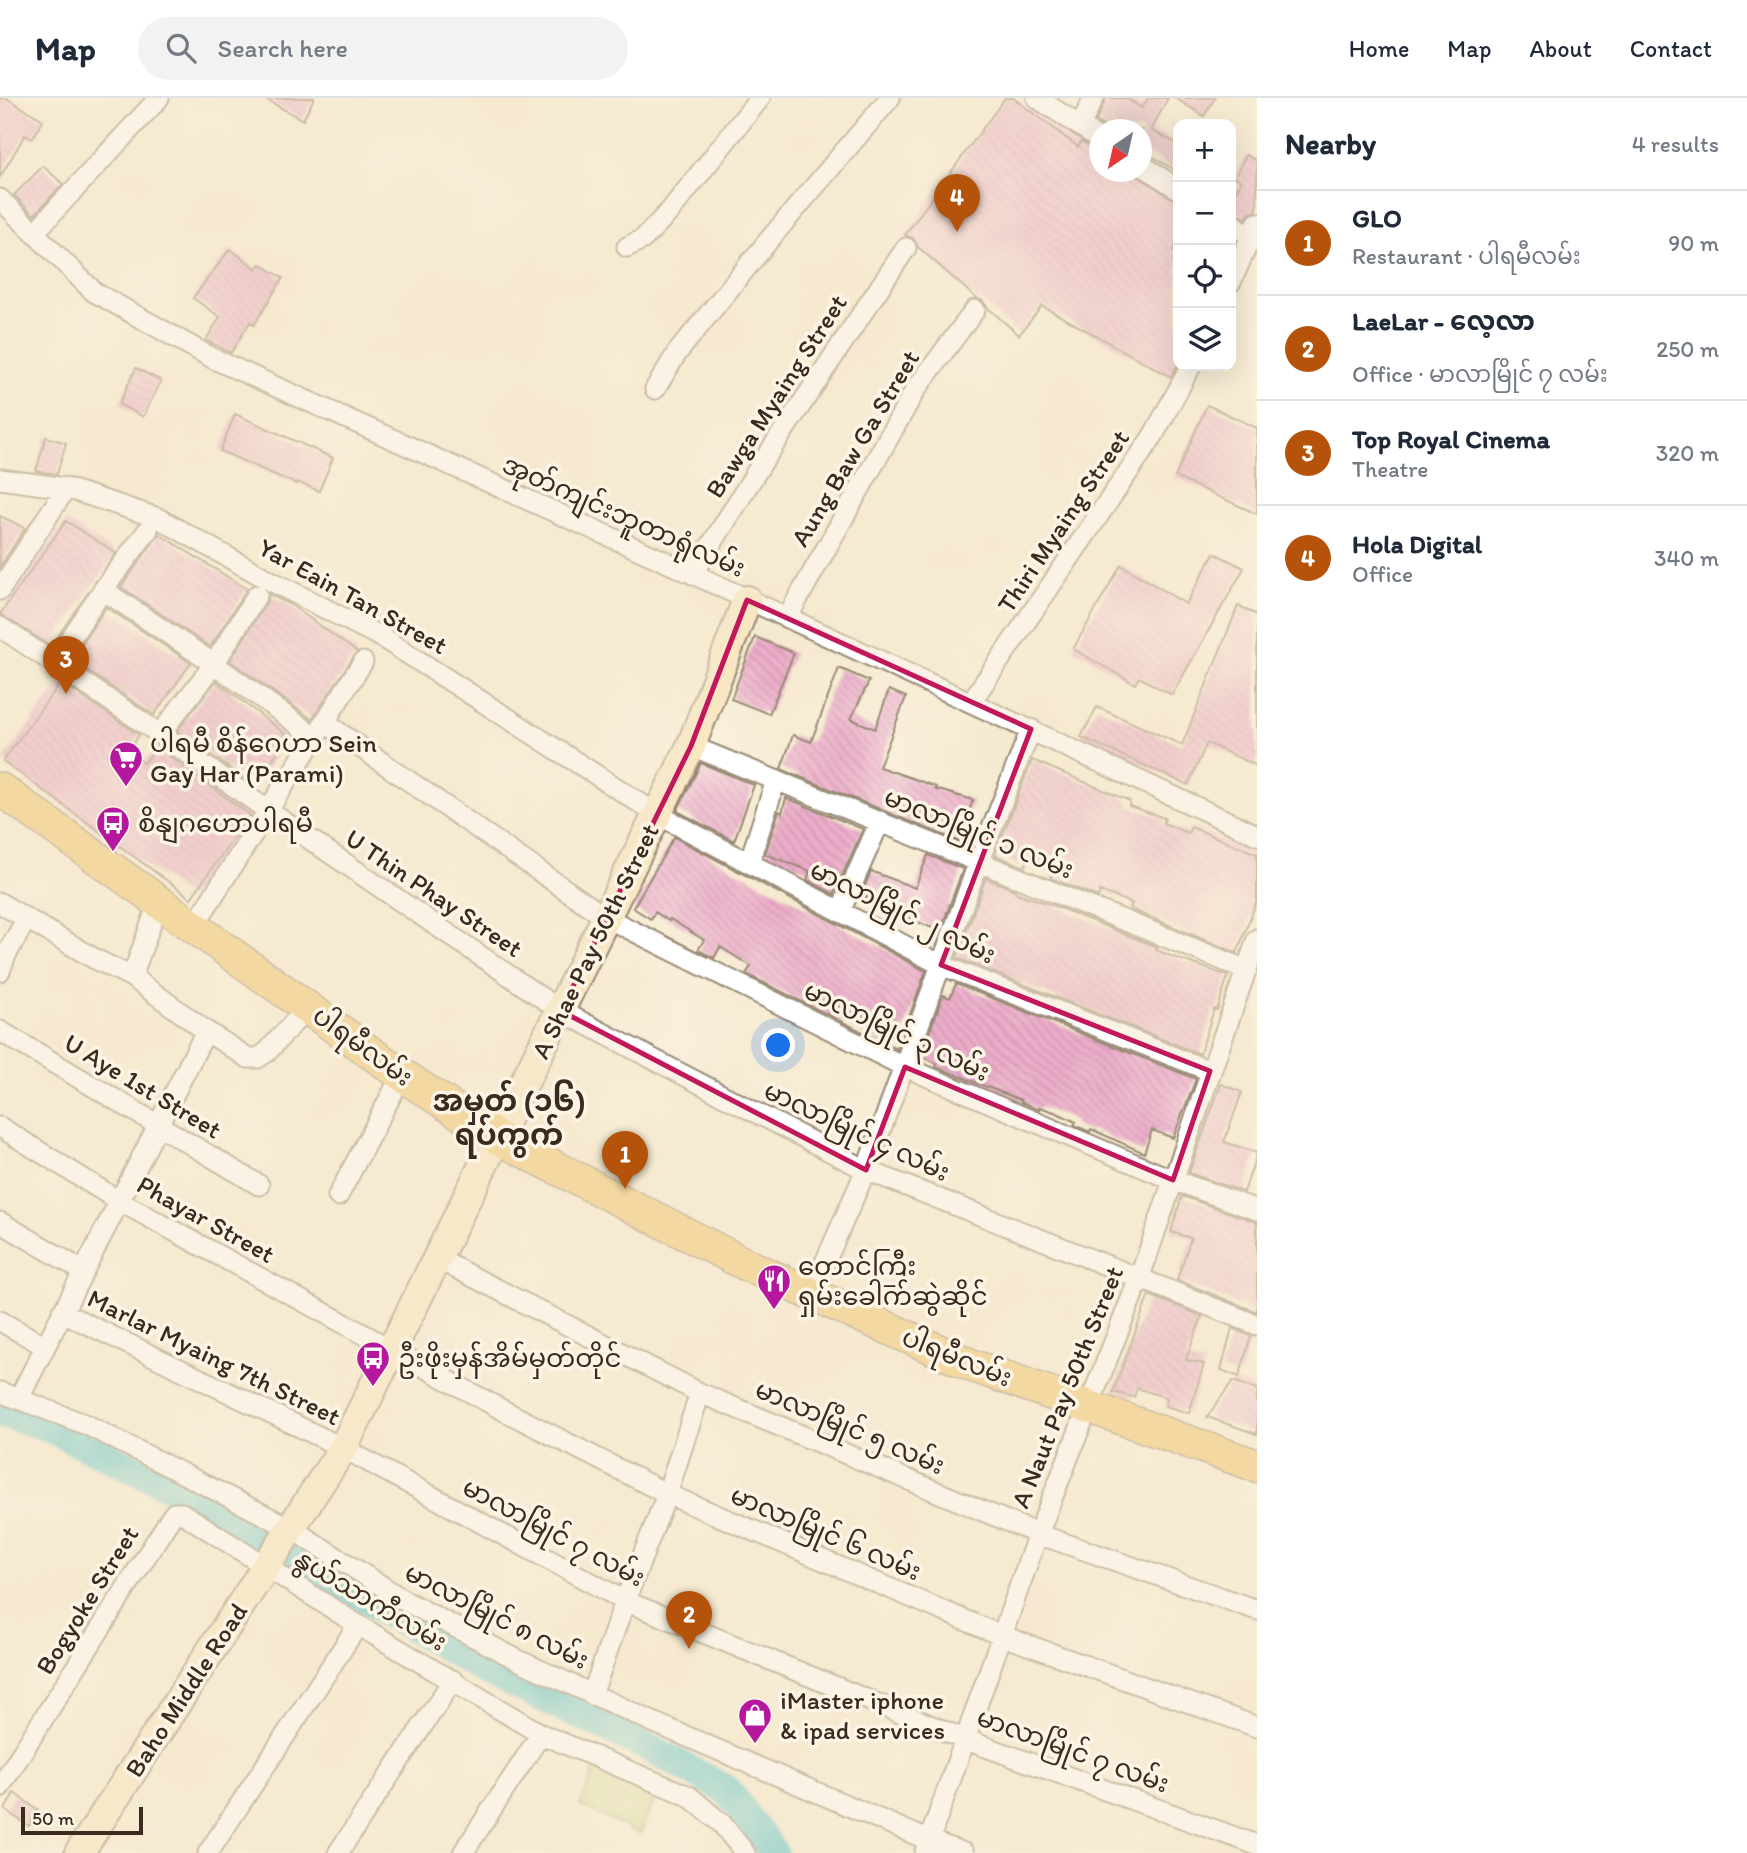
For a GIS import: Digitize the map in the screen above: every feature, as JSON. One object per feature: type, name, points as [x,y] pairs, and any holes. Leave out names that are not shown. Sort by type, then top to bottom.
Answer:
[{"type":"main road","name":"ပါရမီလမ်း","points":[[0,789],[402,1075],[498,1138],[749,1266],[973,1366],[1257,1466]]},
{"type":"street","points":[[34,233],[159,98]]},
{"type":"street","points":[[627,247],[643,239],[670,211],[760,98]]},
{"type":"street","points":[[655,389],[677,353],[727,291],[890,98]]},
{"type":"street","points":[[1037,98],[1089,131]]},
{"type":"street","points":[[1080,126],[1094,98]]},
{"type":"street","points":[[1152,172],[1173,186]]},
{"type":"street","name":"အုတ်ကျင်းဘူတာရုံလမ်း","points":[[0,199],[94,292],[214,359],[1031,729],[1257,835]]},
{"type":"street","points":[[1236,225],[1255,233],[1236,272]]},
{"type":"street","name":"Bawga Myaing Street","points":[[693,575],[762,463],[906,248]]},
{"type":"street","name":"Aung Baw Ga Street","points":[[787,618],[916,389],[975,310]]},
{"type":"street","name":"Thiri Myaing Street","points":[[971,702],[1153,436],[1188,371]]},
{"type":"street","name":"Yar Eain Tan Street","points":[[0,479],[66,488],[158,518],[267,579],[383,638],[657,814]]},
{"type":"street","points":[[0,590],[66,488]]},
{"type":"street","points":[[54,663],[103,590],[148,530]]},
{"type":"street","name":"မာလာမြိုင် ၃ လမ်း","points":[[103,590],[605,917],[905,1068],[1172,1180],[1257,1210]]},
{"type":"street","points":[[160,734],[214,664],[257,595]]},
{"type":"street","name":"A Shae Pay 50th Street","points":[[290,1532],[343,1448],[561,1012],[605,917],[691,746],[747,600]]},
{"type":"street","name":"U Thin Phay Street","points":[[0,627],[160,734],[561,1012]]},
{"type":"street","points":[[194,926],[363,662]]},
{"type":"street","points":[[811,1294],[866,1170],[979,861],[1031,729]]},
{"type":"street","name":"မာလာမြိုင် ၁ လမ်း","points":[[691,746],[1247,970]]},
{"type":"street","points":[[749,863],[776,780]]},
{"type":"street","name":"မာလာမြိုင် ၂ လမ်း","points":[[657,814],[941,965],[1210,1071]]},
{"type":"street","points":[[841,912],[880,821]]},
{"type":"street","points":[[132,977],[159,901]]},
{"type":"street","points":[[0,903],[95,959],[132,977],[206,1031],[253,1059],[267,1052],[308,1007]]},
{"type":"street","points":[[0,971],[26,920]]},
{"type":"street","name":"A Naut Pay 50th Street","points":[[926,1847],[1000,1635],[1139,1279],[1257,939]]},
{"type":"street","name":"မာလာမြိုင် ၄ လမ်း","points":[[561,1012],[866,1170],[1257,1325]]},
{"type":"street","name":"U Aye 1st Street","points":[[0,1031],[260,1185]]},
{"type":"street","points":[[9,1395],[45,1346],[206,1031]]},
{"type":"street","points":[[338,1196],[402,1075]]},
{"type":"street","name":"Phayar Street","points":[[0,1127],[119,1201],[391,1350]]},
{"type":"street","points":[[0,1222],[83,1271]]},
{"type":"street","name":"မာလာမြိုင် ၅ လမ်း","points":[[438,1259],[700,1393],[1038,1534],[1257,1610]]},
{"type":"street","name":"Marlar Myaing 7th Street","points":[[62,1312],[343,1448]]},
{"type":"street","points":[[0,1321],[45,1346]]},
{"type":"street","name":"မာလာမြိုင် ၆ လမ်း","points":[[391,1350],[667,1494],[1000,1635],[1257,1727]]},
{"type":"street","points":[[592,1695],[667,1494],[700,1393]]},
{"type":"street","name":"မာလာမြိုင် ၈ လမ်း","points":[[9,1395],[87,1425],[290,1532],[407,1602],[520,1661],[926,1847],[964,1853]]},
{"type":"street","name":"မာလာမြိုင် ၇ လမ်း","points":[[343,1448],[625,1601],[964,1739],[1257,1845]]},
{"type":"street","name":"နွယ်သာကီလမ်း","points":[[174,1513],[182,1513],[268,1565],[358,1625],[541,1734],[689,1797],[722,1824],[745,1853]]},
{"type":"street","name":"Bogyoke Street","points":[[0,1787],[174,1513]]},
{"type":"street","name":"Baho Middle Road","points":[[79,1853],[290,1532]]},
{"type":"street","points":[[208,1853],[358,1625]]},
{"type":"street","points":[[338,1853],[453,1680]]},
{"type":"street","points":[[463,1853],[541,1734]]},
{"type":"highlighted area","points":[[747,600],[1031,729],[941,965],[1210,1071],[1173,1180],[905,1067],[866,1170],[561,1011],[691,746]]},
{"type":"green space","points":[[597,1764],[657,1794],[640,1834],[580,1806]]},
{"type":"building","points":[[0,98],[6,98],[43,120],[32,139],[25,135],[0,177]]},
{"type":"building","points":[[263,98],[314,98],[303,120]]},
{"type":"building","points":[[1005,98],[1013,98],[1078,147],[1081,141],[1089,145],[1089,182],[1147,182],[1173,199],[1174,371],[1171,377],[1042,306],[1019,335],[918,247],[913,238],[905,235]]},
{"type":"building","points":[[1106,98],[1126,98],[1142,108],[1148,98],[1168,98],[1152,128],[1152,119],[1097,119]]},
{"type":"building","points":[[1175,98],[1215,98],[1204,116]]},
{"type":"building","points":[[1152,131],[1173,141],[1173,169],[1152,156]]},
{"type":"building","points":[[1246,155],[1257,161],[1257,211],[1246,218],[1236,213],[1236,192],[1241,181],[1236,175]]},
{"type":"building","points":[[43,166],[63,184],[34,215],[14,195]]},
{"type":"building","points":[[230,249],[257,269],[260,264],[283,278],[254,325],[250,322],[231,353],[206,340],[220,317],[193,298]]},
{"type":"building","points":[[136,368],[161,381],[143,417],[119,404]]},
{"type":"building","points":[[1207,405],[1257,428],[1257,514],[1175,477]]},
{"type":"building","points":[[235,414],[333,458],[319,491],[297,482],[296,484],[220,451]]},
{"type":"building","points":[[46,437],[66,443],[57,474],[36,471]]},
{"type":"building","points":[[0,516],[25,528],[0,567]]},
{"type":"building","points":[[66,521],[116,553],[51,646],[0,614]]},
{"type":"building","points":[[159,534],[247,589],[210,647],[121,587]]},
{"type":"building","points":[[1214,553],[1244,568],[1172,695],[1139,677],[1135,684],[1073,649],[1121,565],[1186,604]]},
{"type":"building","points":[[269,594],[291,605],[357,652],[312,719],[230,661]]},
{"type":"building","points":[[1238,606],[1257,615],[1257,766],[1207,743],[1188,785],[1081,737],[1097,707],[1182,745]]},
{"type":"building","points":[[106,607],[191,663],[154,715],[71,660]]},
{"type":"building","points":[[755,637],[794,653],[769,714],[731,699]]},
{"type":"building","points":[[839,668],[869,681],[851,719],[875,729],[889,690],[906,697],[879,767],[936,787],[935,789],[973,800],[958,841],[781,769],[793,735],[811,742]]},
{"type":"building","points":[[216,681],[288,736],[255,786],[177,731]]},
{"type":"building","name":"ပါရမီ စိန်ဂေဟာ Sein Gay Har (Parami)","points":[[61,682],[139,735],[128,751],[144,763],[157,747],[250,815],[191,898],[3,761]]},
{"type":"building","points":[[1032,760],[1130,801],[1129,806],[1165,818],[1163,823],[1188,833],[1191,827],[1257,854],[1257,900],[1237,953],[1130,909],[1132,903],[1100,891],[1098,897],[1050,878],[1053,872],[1028,860],[1025,867],[995,855]]},
{"type":"building","points":[[701,763],[754,785],[734,841],[677,811]]},
{"type":"building","points":[[786,798],[863,829],[834,894],[807,880],[810,871],[765,854]]},
{"type":"building","points":[[674,837],[926,971],[897,1049],[746,974],[751,966],[720,947],[714,958],[698,950],[704,940],[670,919],[669,921],[655,912],[651,919],[633,908]]},
{"type":"building","points":[[928,855],[963,869],[940,931],[861,895],[871,871],[915,888]]},
{"type":"building","points":[[986,878],[1015,890],[1016,893],[1157,947],[1156,950],[1228,976],[1200,1054],[957,958]]},
{"type":"building","points":[[956,984],[1196,1079],[1173,1138],[1152,1130],[1144,1153],[1091,1129],[1090,1132],[1074,1125],[1076,1122],[1057,1113],[1040,1107],[1039,1110],[1021,1100],[936,1067],[937,1064],[921,1055],[943,995],[950,998]]},
{"type":"building","points":[[1221,1084],[1242,1092],[1224,1142],[1257,1153],[1244,1192],[1189,1173]]},
{"type":"building","points":[[1182,1196],[1257,1222],[1257,1312],[1177,1280],[1191,1238],[1171,1232]]},
{"type":"building","points":[[1149,1295],[1202,1316],[1186,1360],[1204,1364],[1189,1413],[1165,1406],[1167,1398],[1137,1388],[1134,1397],[1113,1392]]},
{"type":"building","points":[[1232,1328],[1251,1336],[1239,1377],[1221,1370]]},
{"type":"building","points":[[1233,1381],[1257,1389],[1257,1434],[1207,1417]]},
{"type":"building","points":[[14,1793],[38,1810],[29,1826],[5,1810]]},
{"type":"waterway","points":[[0,1413],[43,1425],[155,1479],[242,1525],[488,1672],[648,1747],[728,1791],[773,1853]]},
{"type":"place","name":"Hola Digital","points":[[957,232]]},
{"type":"place","name":"Top Royal Cinema","points":[[66,694]]},
{"type":"place","name":"ပါရမီ စိန်ဂေဟာ Sein Gay Har (Parami)","points":[[126,788]]},
{"type":"place","name":"စိနျဂဟောပါရမီ","points":[[113,853]]},
{"type":"place","name":"GLO","points":[[625,1189]]},
{"type":"place","name":"တောင်ကြီး ရှမ်းခေါက်ဆွဲဆိုင်","points":[[774,1311]]},
{"type":"place","name":"ဦးဖိုးမှန်အိမ်မှတ်တိုင်","points":[[373,1388]]},
{"type":"place","name":"LaeLar - လေ့လာ","points":[[689,1649]]},
{"type":"place","name":"iMaster iphone & ipad services","points":[[755,1745]]},
{"type":"district","name":"အမှတ် (၁၆) ရပ်ကွက်","points":[[509,1117]]}]
